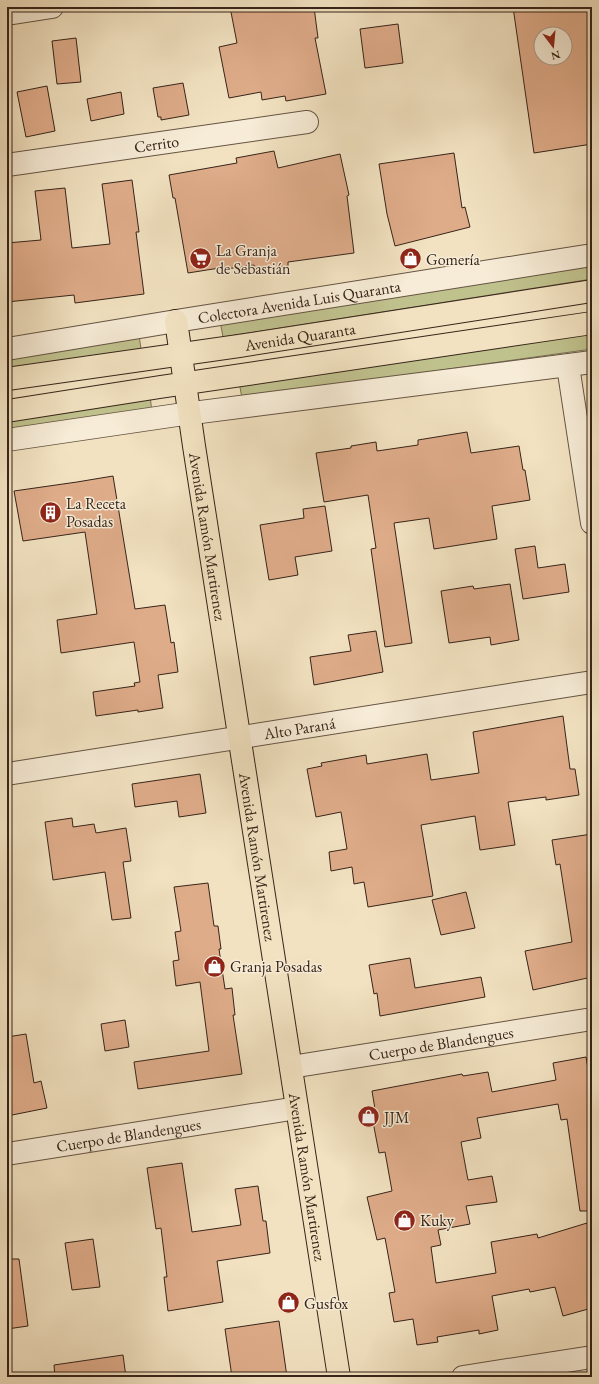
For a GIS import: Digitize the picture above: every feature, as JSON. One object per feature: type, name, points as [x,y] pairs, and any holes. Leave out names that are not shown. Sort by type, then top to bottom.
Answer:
[{"type":"main road","name":"Avenida Quaranta","points":[[7,379],[592,291]]},
{"type":"main road","name":"Avenida Ramón Martirenez","points":[[176,321],[239,738],[339,1377]]},
{"type":"main road","name":"Avenida Quaranta","points":[[7,411],[185,383],[592,323]]},
{"type":"street","points":[[7,14],[38,8]]},
{"type":"street","name":"Cerrito","points":[[7,165],[307,122]]},
{"type":"street","name":"Colectora Avenida Luis Quaranta","points":[[7,349],[592,255]]},
{"type":"street","points":[[7,440],[189,413],[592,362]]},
{"type":"street","points":[[568,366],[592,523]]},
{"type":"street","name":"Alto Paraná","points":[[7,774],[592,682]]},
{"type":"street","name":"Cuerpo de Blandengues","points":[[291,1067],[592,1020]]},
{"type":"street","name":"Cuerpo de Blandengues","points":[[7,1154],[297,1108]]},
{"type":"street","points":[[463,1377],[592,1357]]},
{"type":"green space","points":[[592,263],[592,279],[223,337],[220,321]]},
{"type":"green space","points":[[592,333],[592,349],[242,398],[239,382]]},
{"type":"green space","points":[[139,335],[141,349],[7,370],[7,355]]},
{"type":"green space","points":[[150,395],[152,413],[7,434],[7,417]]},
{"type":"building","points":[[230,7],[314,7],[318,38],[315,38],[326,94],[286,101],[285,96],[262,100],[261,92],[229,98],[219,47],[237,43]]},
{"type":"building","points":[[513,7],[592,7],[592,144],[534,153]]},
{"type":"building","points":[[398,24],[403,63],[365,68],[360,29]]},
{"type":"building","points":[[76,38],[81,82],[57,84],[52,41]]},
{"type":"building","points":[[183,83],[189,115],[161,120],[161,117],[158,117],[153,88]]},
{"type":"building","points":[[47,86],[55,131],[26,137],[17,92]]},
{"type":"building","points":[[121,92],[124,114],[91,121],[87,99]]},
{"type":"building","points":[[274,151],[278,168],[340,154],[349,195],[347,196],[354,253],[288,262],[288,266],[255,271],[254,265],[226,269],[226,267],[188,273],[175,198],[173,198],[169,175],[237,163],[236,158]]},
{"type":"building","points":[[454,153],[462,208],[465,207],[470,227],[395,246],[387,214],[379,164]]},
{"type":"building","points":[[132,180],[139,232],[136,232],[144,294],[75,303],[74,295],[7,302],[7,243],[41,240],[35,191],[65,188],[72,248],[110,244],[102,184]]},
{"type":"building","points":[[467,432],[471,453],[519,446],[530,500],[492,506],[497,539],[434,549],[429,518],[394,523],[412,643],[385,647],[371,549],[376,548],[368,495],[324,502],[316,453],[351,448],[351,446],[376,442],[377,451],[418,445],[418,440]]},
{"type":"building","points":[[113,476],[135,609],[165,605],[171,643],[174,642],[178,672],[158,675],[163,708],[96,716],[93,692],[135,686],[134,683],[140,682],[134,642],[61,653],[57,620],[97,614],[85,532],[23,541],[14,491]]},
{"type":"building","points":[[325,506],[332,551],[295,557],[298,575],[269,580],[260,525],[304,518],[303,509]]},
{"type":"building","points":[[535,546],[538,568],[565,564],[569,592],[523,599],[515,549]]},
{"type":"building","points":[[510,584],[519,640],[491,645],[490,637],[449,643],[441,591],[473,586],[474,589]]},
{"type":"building","points":[[376,631],[383,672],[314,685],[310,657],[351,651],[348,635]]},
{"type":"building","points":[[563,716],[570,769],[575,769],[579,795],[546,800],[546,797],[508,802],[515,845],[480,850],[475,816],[421,825],[433,896],[368,907],[364,882],[354,884],[352,867],[331,871],[329,852],[347,849],[341,812],[316,817],[307,769],[322,766],[321,763],[366,755],[367,764],[427,754],[431,780],[479,773],[473,732]]},
{"type":"building","points":[[200,774],[206,813],[179,817],[177,801],[135,807],[132,784]]},
{"type":"building","points":[[72,818],[73,827],[94,824],[96,833],[126,828],[131,861],[123,862],[131,918],[112,920],[105,872],[53,880],[45,822]]},
{"type":"building","points":[[592,834],[592,977],[533,990],[525,951],[572,942],[560,864],[556,865],[552,840]]},
{"type":"building","points":[[208,883],[214,926],[218,926],[221,949],[219,949],[225,989],[232,988],[235,1015],[233,1015],[242,1074],[138,1089],[134,1062],[209,1051],[200,982],[176,986],[173,961],[179,960],[175,932],[181,931],[174,887]]},
{"type":"building","points":[[466,892],[475,928],[441,935],[432,900]]},
{"type":"building","points":[[410,958],[415,988],[481,977],[485,997],[380,1016],[377,993],[374,994],[369,965]]},
{"type":"building","points":[[125,1020],[129,1047],[105,1051],[101,1024]]},
{"type":"building","points":[[26,1034],[34,1083],[41,1081],[47,1108],[7,1116],[7,1037]]},
{"type":"building","points":[[586,1057],[591,1086],[588,1086],[592,1108],[592,1211],[580,1211],[567,1119],[561,1120],[558,1104],[477,1118],[481,1138],[461,1142],[468,1180],[492,1176],[497,1202],[466,1206],[470,1224],[438,1230],[441,1245],[431,1247],[436,1283],[496,1273],[491,1242],[537,1234],[538,1238],[587,1223],[592,1241],[592,1308],[563,1316],[555,1287],[530,1292],[529,1289],[492,1296],[498,1330],[479,1334],[479,1330],[437,1337],[438,1342],[417,1345],[413,1319],[394,1322],[389,1293],[395,1292],[385,1238],[377,1240],[367,1197],[392,1191],[385,1152],[379,1153],[373,1122],[377,1121],[372,1091],[462,1074],[463,1076],[488,1072],[492,1092],[556,1080],[553,1063]]},
{"type":"building","points":[[182,1163],[192,1232],[241,1225],[235,1189],[258,1186],[263,1221],[266,1221],[270,1253],[217,1261],[223,1302],[168,1311],[164,1277],[167,1277],[161,1228],[156,1229],[147,1168]]},
{"type":"building","points":[[93,1239],[100,1287],[72,1290],[65,1243]]},
{"type":"building","points":[[7,1259],[19,1259],[28,1326],[7,1329]]},
{"type":"building","points":[[279,1321],[287,1377],[232,1377],[225,1329]]},
{"type":"building","points":[[123,1355],[126,1377],[55,1377],[54,1365]]},
{"type":"place","name":"La Granja de Sebastián","points":[[201,259]]},
{"type":"place","name":"Gomería","points":[[411,259]]},
{"type":"place","name":"La Receta Posadas","points":[[50,512]]},
{"type":"place","name":"Granja Posadas","points":[[215,966]]},
{"type":"place","name":"JJM","points":[[369,1117]]},
{"type":"place","name":"Kuky","points":[[404,1220]]},
{"type":"place","name":"Gusfox","points":[[289,1303]]}]
